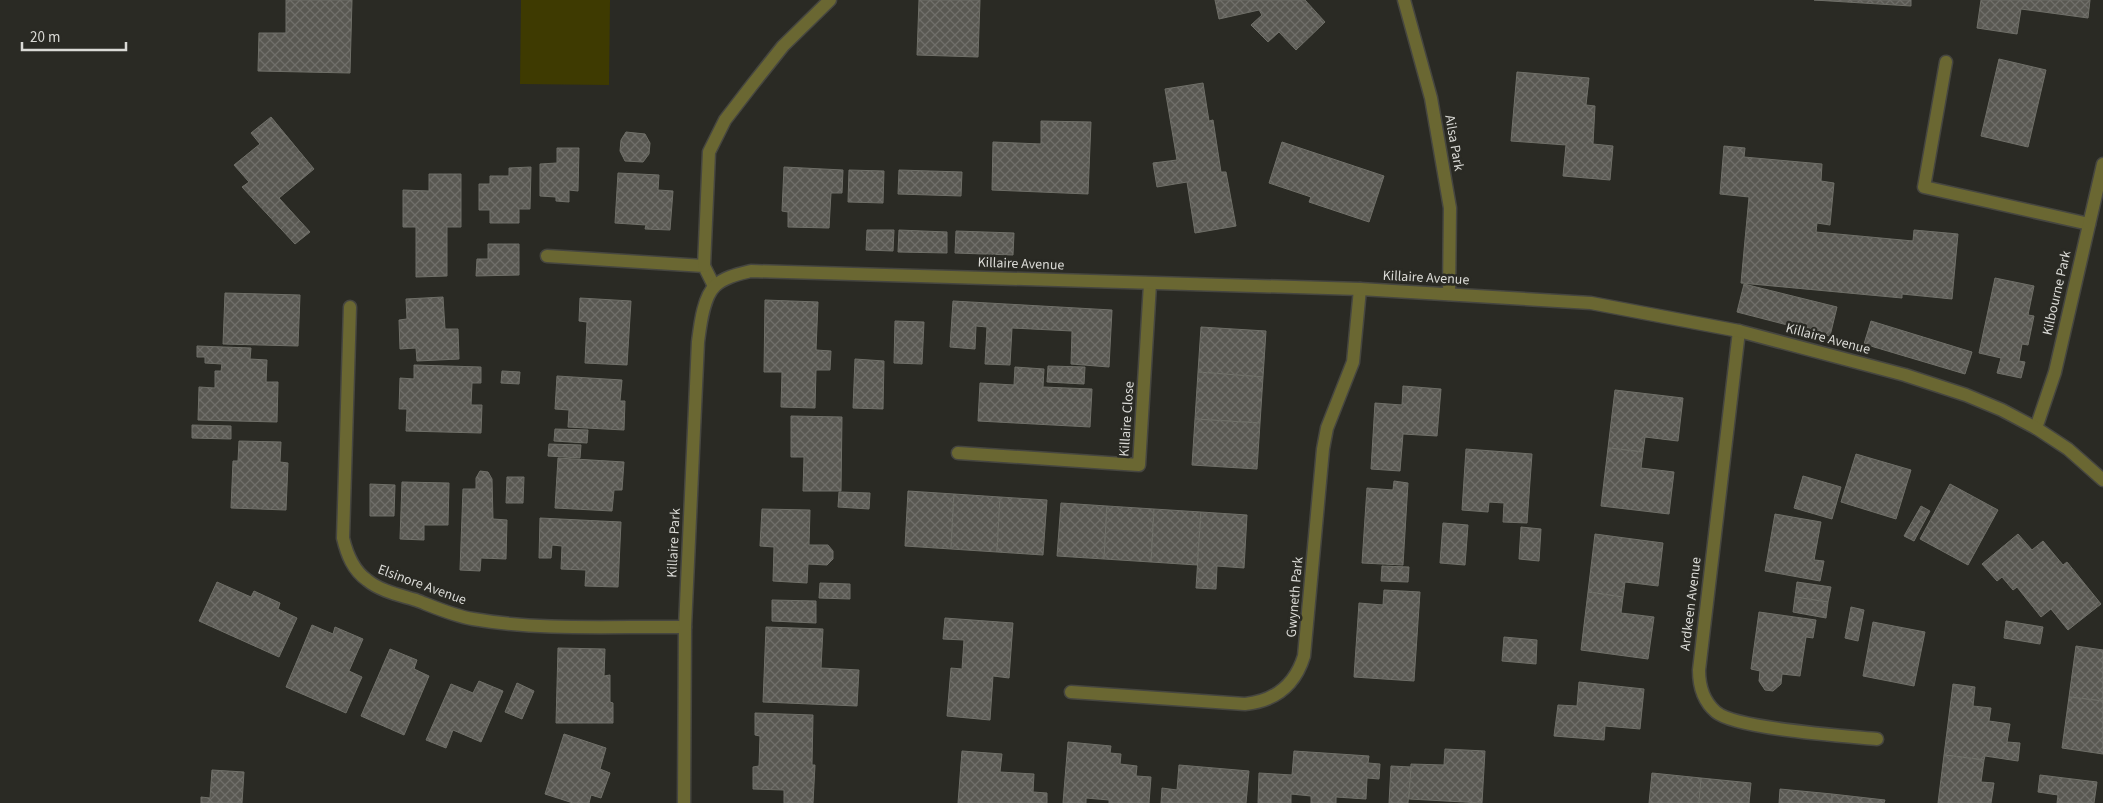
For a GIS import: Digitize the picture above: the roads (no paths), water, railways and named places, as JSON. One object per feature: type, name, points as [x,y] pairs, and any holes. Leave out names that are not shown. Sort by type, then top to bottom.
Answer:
[{"type":"street","points":[[714,286],[704,266],[708,152],[725,120],[770,62],[783,46],[830,0]]},
{"type":"street","name":"Ailsa Park","points":[[1404,0],[1431,98],[1450,208],[1449,294]]},
{"type":"street","points":[[1946,62],[1924,187],[2089,224]]},
{"type":"street","name":"Kilbourne Park","points":[[2036,428],[2055,372],[2103,164]]},
{"type":"street","points":[[547,256],[704,266]]},
{"type":"street","name":"Killaire Avenue","points":[[714,286],[730,277],[751,271],[1360,290],[1591,303],[1739,332],[1904,375],[1966,395],[2002,410],[2036,428],[2068,450],[2103,480]]},
{"type":"street","name":"Killaire Close","points":[[958,453],[1139,465],[1150,284]]},
{"type":"street","name":"Killaire Park","points":[[684,803],[685,626],[698,342],[702,314],[714,286]]},
{"type":"street","name":"Gwyneth Park","points":[[1071,692],[1244,704],[1259,703],[1272,697],[1293,680],[1304,656],[1323,449],[1327,428],[1353,362],[1360,290]]},
{"type":"street","name":"Elsinore Avenue","points":[[350,307],[343,538],[347,554],[356,569],[367,581],[382,589],[480,620],[546,625],[685,626]]},
{"type":"street","name":"Ardkeen Avenue","points":[[1739,332],[1698,670],[1702,693],[1716,712],[1738,723],[1877,740]]}]
